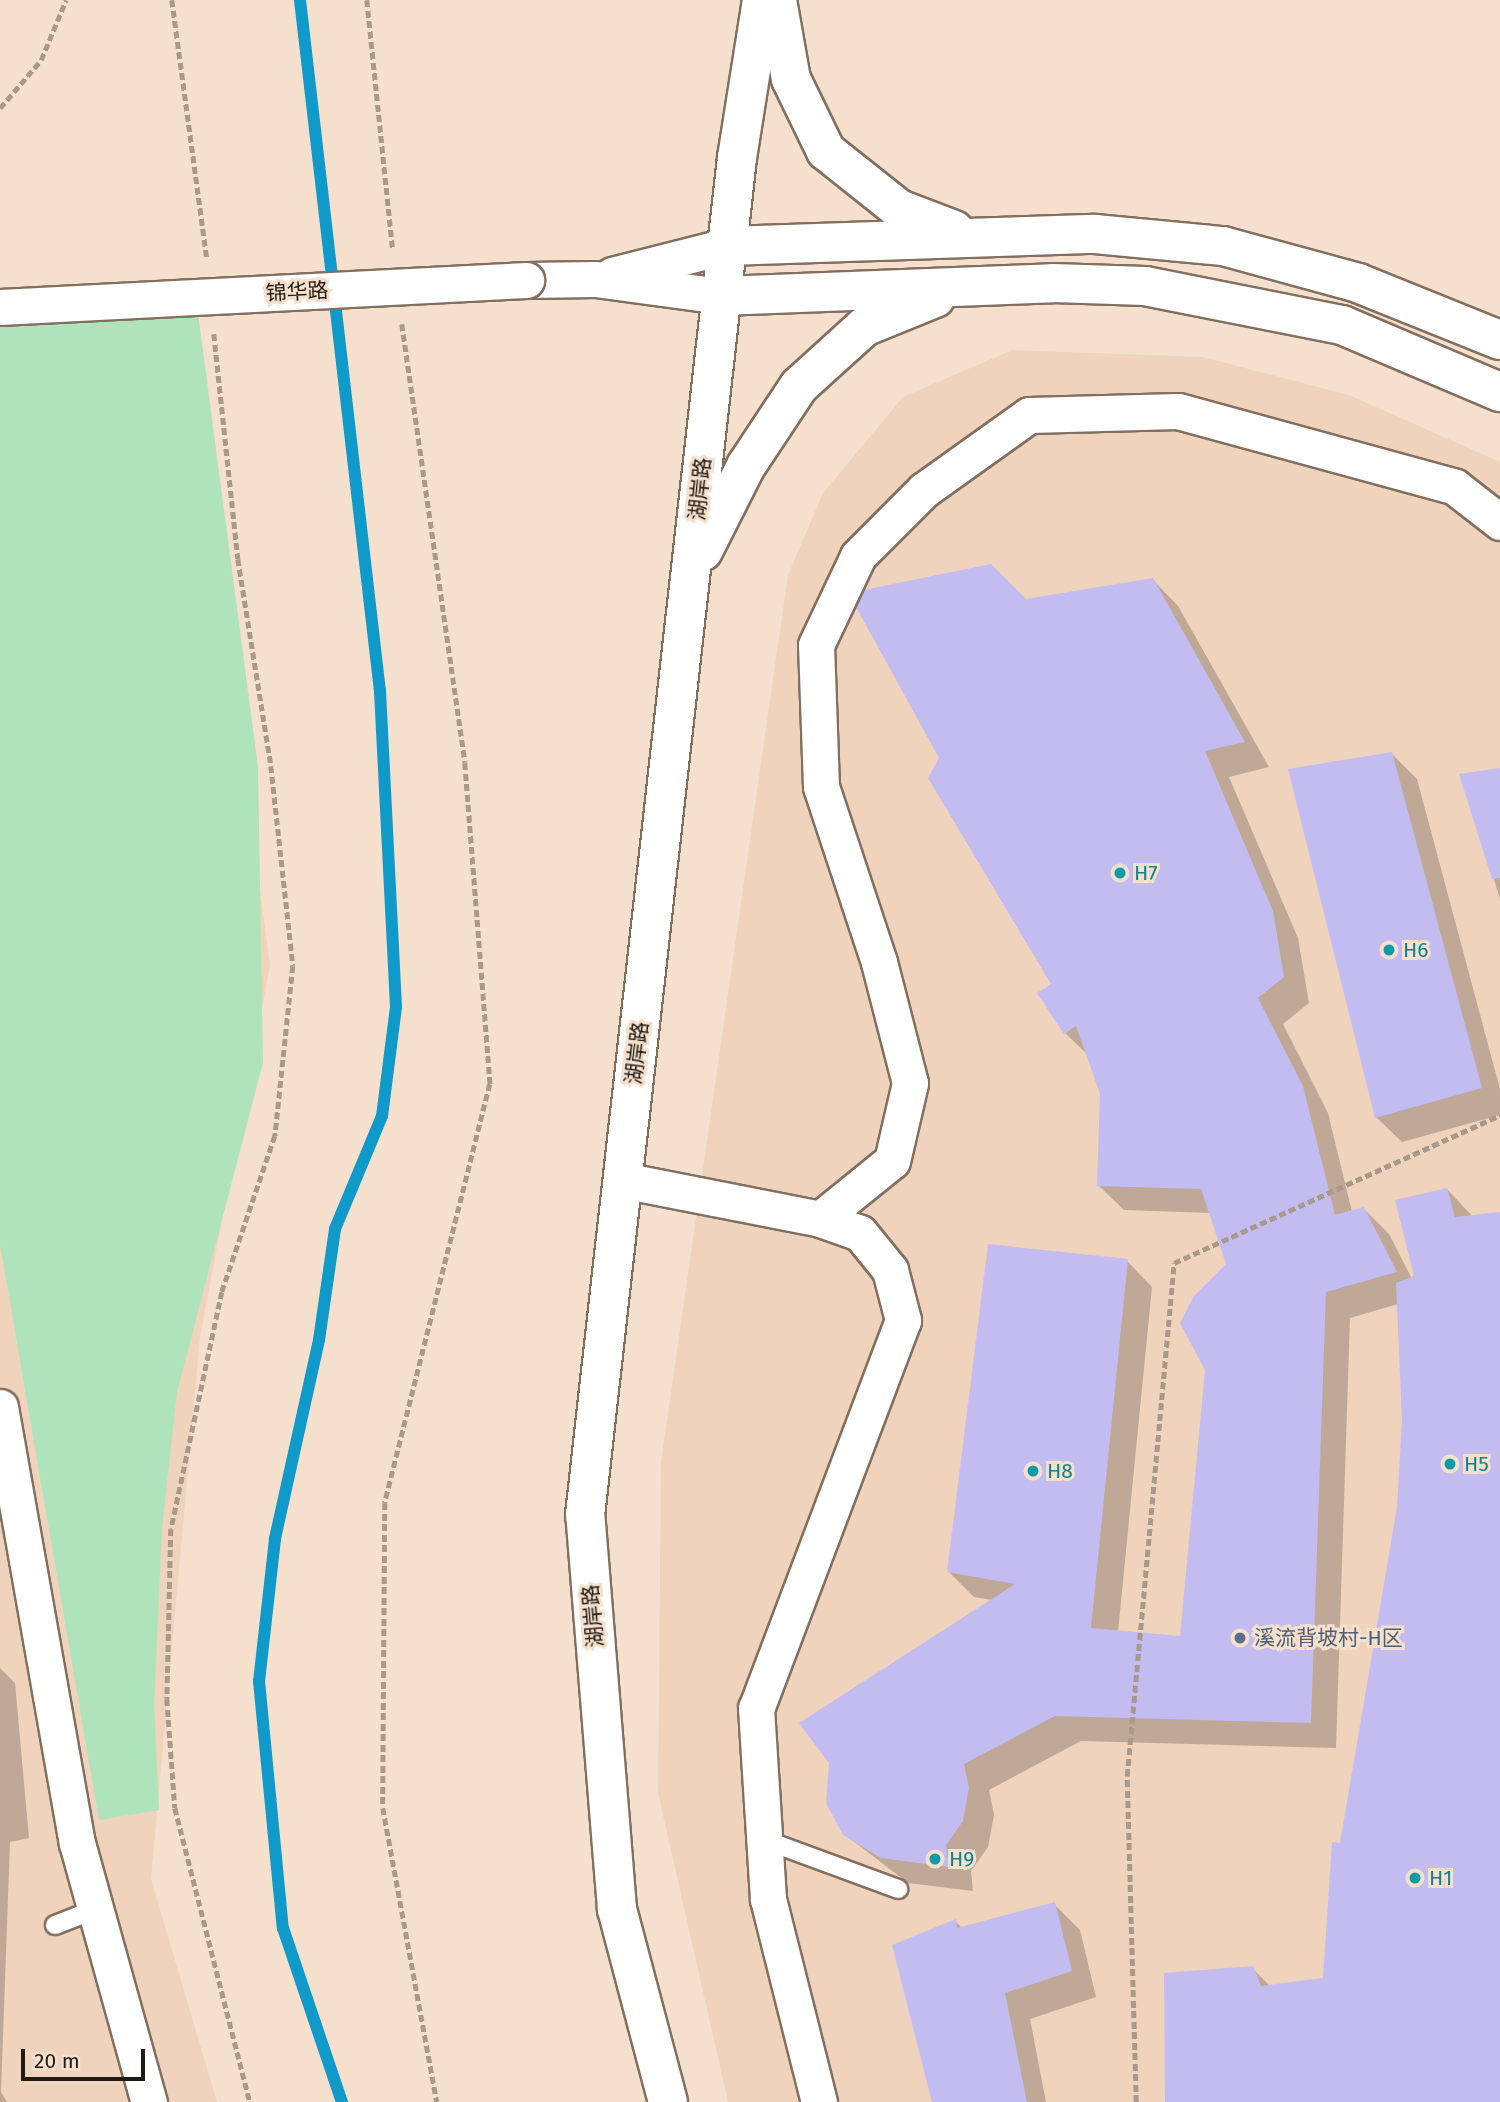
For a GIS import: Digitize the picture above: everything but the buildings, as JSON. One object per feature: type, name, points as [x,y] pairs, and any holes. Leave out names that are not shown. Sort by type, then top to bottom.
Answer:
[{"type":"street","name":"湖岸路","points":[[668,2102],[617,1909],[585,1516],[721,296],[762,0]]},
{"type":"street","points":[[776,0],[791,79],[826,151],[899,209],[979,237]]},
{"type":"street","points":[[727,246],[1095,234],[1223,246],[1358,284],[1500,340]]},
{"type":"street","name":"锦华路","points":[[595,279],[727,246]]},
{"type":"street","name":"锦华路","points":[[0,307],[526,280],[595,279],[721,296]]},
{"type":"street","points":[[721,296],[977,285],[1145,286],[1232,299],[1342,325],[1500,392]]},
{"type":"street","points":[[691,578],[746,466],[799,386],[864,327],[977,285]]},
{"type":"street","points":[[820,1219],[892,1161],[910,1083],[880,962],[821,787],[816,645],[858,556],[924,490],[1029,415],[1178,411],[1455,487],[1500,522]]},
{"type":"street","points":[[622,1180],[820,1219],[860,1233],[883,1261],[903,1320],[756,1708],[768,1899],[818,2102]]},
{"type":"street","points":[[0,1407],[24,1572],[96,1909],[149,2102]]},
{"type":"lane","points":[[765,1840],[898,1889]]},
{"type":"lane","points":[[55,1925],[96,1909]]},
{"type":"path","points":[[0,108],[41,60],[66,0]]},
{"type":"path","points":[[172,0],[208,270]]},
{"type":"path","points":[[367,0],[394,255]]},
{"type":"path","points":[[400,309],[465,763],[490,1084],[385,1503],[383,1808],[436,2102]]},
{"type":"path","points":[[214,325],[238,559],[271,766],[293,966],[275,1136],[222,1292],[174,1517],[167,1699],[175,1808],[250,2102]]},
{"type":"path","points":[[1136,2102],[1127,1776],[1174,1263],[1500,1115]]},
{"type":"shaded area","points":[[183,326],[270,965],[200,1337],[151,1879],[217,2102],[0,2102],[0,336]]},
{"type":"shaded area","points":[[1012,350],[1203,357],[1349,395],[1500,462],[1500,2102],[728,2102],[658,1793],[661,1462],[788,575],[823,493],[903,397]]},
{"type":"green space","points":[[198,313],[258,767],[263,1063],[177,1392],[162,1528],[154,1706],[159,1810],[99,1820],[0,1244],[0,324]]},
{"type":"waterway","points":[[300,0],[380,691],[396,1007],[382,1116],[335,1229],[319,1340],[275,1539],[259,1681],[283,1928],[342,2102]]},
{"type":"place","name":"H7","points":[[1120,873]]},
{"type":"place","name":"H6","points":[[1389,950]]},
{"type":"place","name":"H5","points":[[1450,1464]]},
{"type":"place","name":"H8","points":[[1033,1471]]},
{"type":"place","name":"溪流背坡村-H区","points":[[1240,1638]]},
{"type":"place","name":"H9","points":[[935,1859]]},
{"type":"place","name":"H1","points":[[1415,1878]]}]
